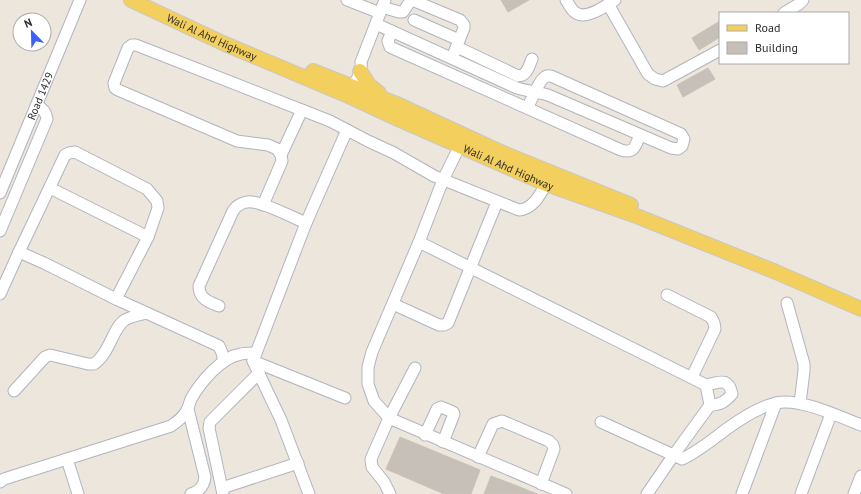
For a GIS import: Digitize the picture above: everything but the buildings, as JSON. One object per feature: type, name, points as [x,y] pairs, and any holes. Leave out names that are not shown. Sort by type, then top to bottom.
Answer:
[{"type":"main road","name":"Wali Al Ahd Highway","points":[[131,0],[162,13],[225,44],[348,90],[388,101],[546,184],[640,217],[776,272],[861,309]]},
{"type":"main road","name":"Wali Al Ahd Highway","points":[[162,13],[185,19],[330,77],[348,90],[398,119],[503,152],[640,208],[861,304]]},
{"type":"main road","points":[[330,77],[344,76],[359,67],[369,85],[388,101]]},
{"type":"street","name":"Road 1429","points":[[0,193],[80,0]]},
{"type":"street","points":[[347,0],[399,12],[403,12],[412,0],[460,20],[464,25],[464,28],[452,58]]},
{"type":"street","points":[[566,0],[577,14],[582,15],[591,13],[612,2],[648,74],[654,79],[663,81],[719,51]]},
{"type":"street","points":[[786,12],[803,0]]},
{"type":"street","points":[[348,90],[359,67],[382,7]]},
{"type":"street","points":[[414,20],[518,76],[525,74],[532,59]]},
{"type":"street","points":[[376,24],[517,88],[536,92],[548,94],[675,149],[682,146],[684,139],[681,134],[551,76],[543,78],[536,92],[527,108]]},
{"type":"street","points":[[392,31],[388,41],[390,47],[621,150],[630,152],[633,150],[640,135]]},
{"type":"street","points":[[263,205],[282,160],[278,149],[268,145],[237,141],[115,88],[114,83],[128,48],[132,45],[136,45],[330,121],[394,153],[434,176],[519,210],[525,210],[537,199],[546,184]]},
{"type":"street","points":[[0,231],[47,119],[44,109],[37,105]]},
{"type":"street","points":[[281,155],[302,110]]},
{"type":"street","points":[[309,494],[281,420],[259,373],[255,357],[306,223],[347,130]]},
{"type":"street","points":[[462,140],[443,180],[419,242],[372,352],[368,367],[368,384],[374,401],[389,418],[425,435],[566,494]]},
{"type":"street","points":[[0,294],[65,155],[69,152],[75,152],[147,189],[157,201],[158,208],[148,237],[116,299]]},
{"type":"street","points":[[50,188],[148,237]]},
{"type":"street","points":[[220,306],[204,300],[200,295],[199,286],[232,211],[244,202],[252,202],[306,223]]},
{"type":"street","points":[[393,304],[439,325],[444,325],[448,322],[497,202]]},
{"type":"street","points":[[419,242],[706,384],[719,381],[726,383],[730,387],[732,394],[727,401],[721,404],[710,405]]},
{"type":"street","points":[[19,252],[44,262],[116,299],[219,346],[224,361]]},
{"type":"street","points":[[667,295],[711,317],[714,323],[715,329],[692,377]]},
{"type":"street","points":[[787,303],[804,364],[800,403]]},
{"type":"street","points":[[14,391],[45,357],[50,355],[88,364],[94,364],[104,355],[121,323],[129,318],[146,313]]},
{"type":"street","points":[[0,482],[4,479],[171,426],[178,422],[188,409],[190,401],[200,384],[224,361],[240,354],[255,357],[345,398]]},
{"type":"street","points":[[390,494],[384,482],[372,467],[372,459],[389,418],[415,368]]},
{"type":"street","points":[[259,373],[210,422],[209,428],[222,491],[298,463]]},
{"type":"street","points":[[647,494],[710,405],[706,384]]},
{"type":"street","points":[[742,494],[776,403]]},
{"type":"street","points":[[602,422],[682,459],[694,453],[755,411],[776,403],[800,403],[861,425]]},
{"type":"street","points":[[425,435],[437,409],[441,407],[453,412],[454,414],[443,442]]},
{"type":"street","points":[[188,409],[205,477],[200,490],[191,494]]},
{"type":"street","points":[[801,494],[831,414]]},
{"type":"street","points":[[478,457],[493,424],[502,421],[549,441],[553,445],[554,449],[542,484]]},
{"type":"street","points":[[67,459],[78,494]]},
{"type":"street","points":[[854,494],[861,476]]}]
